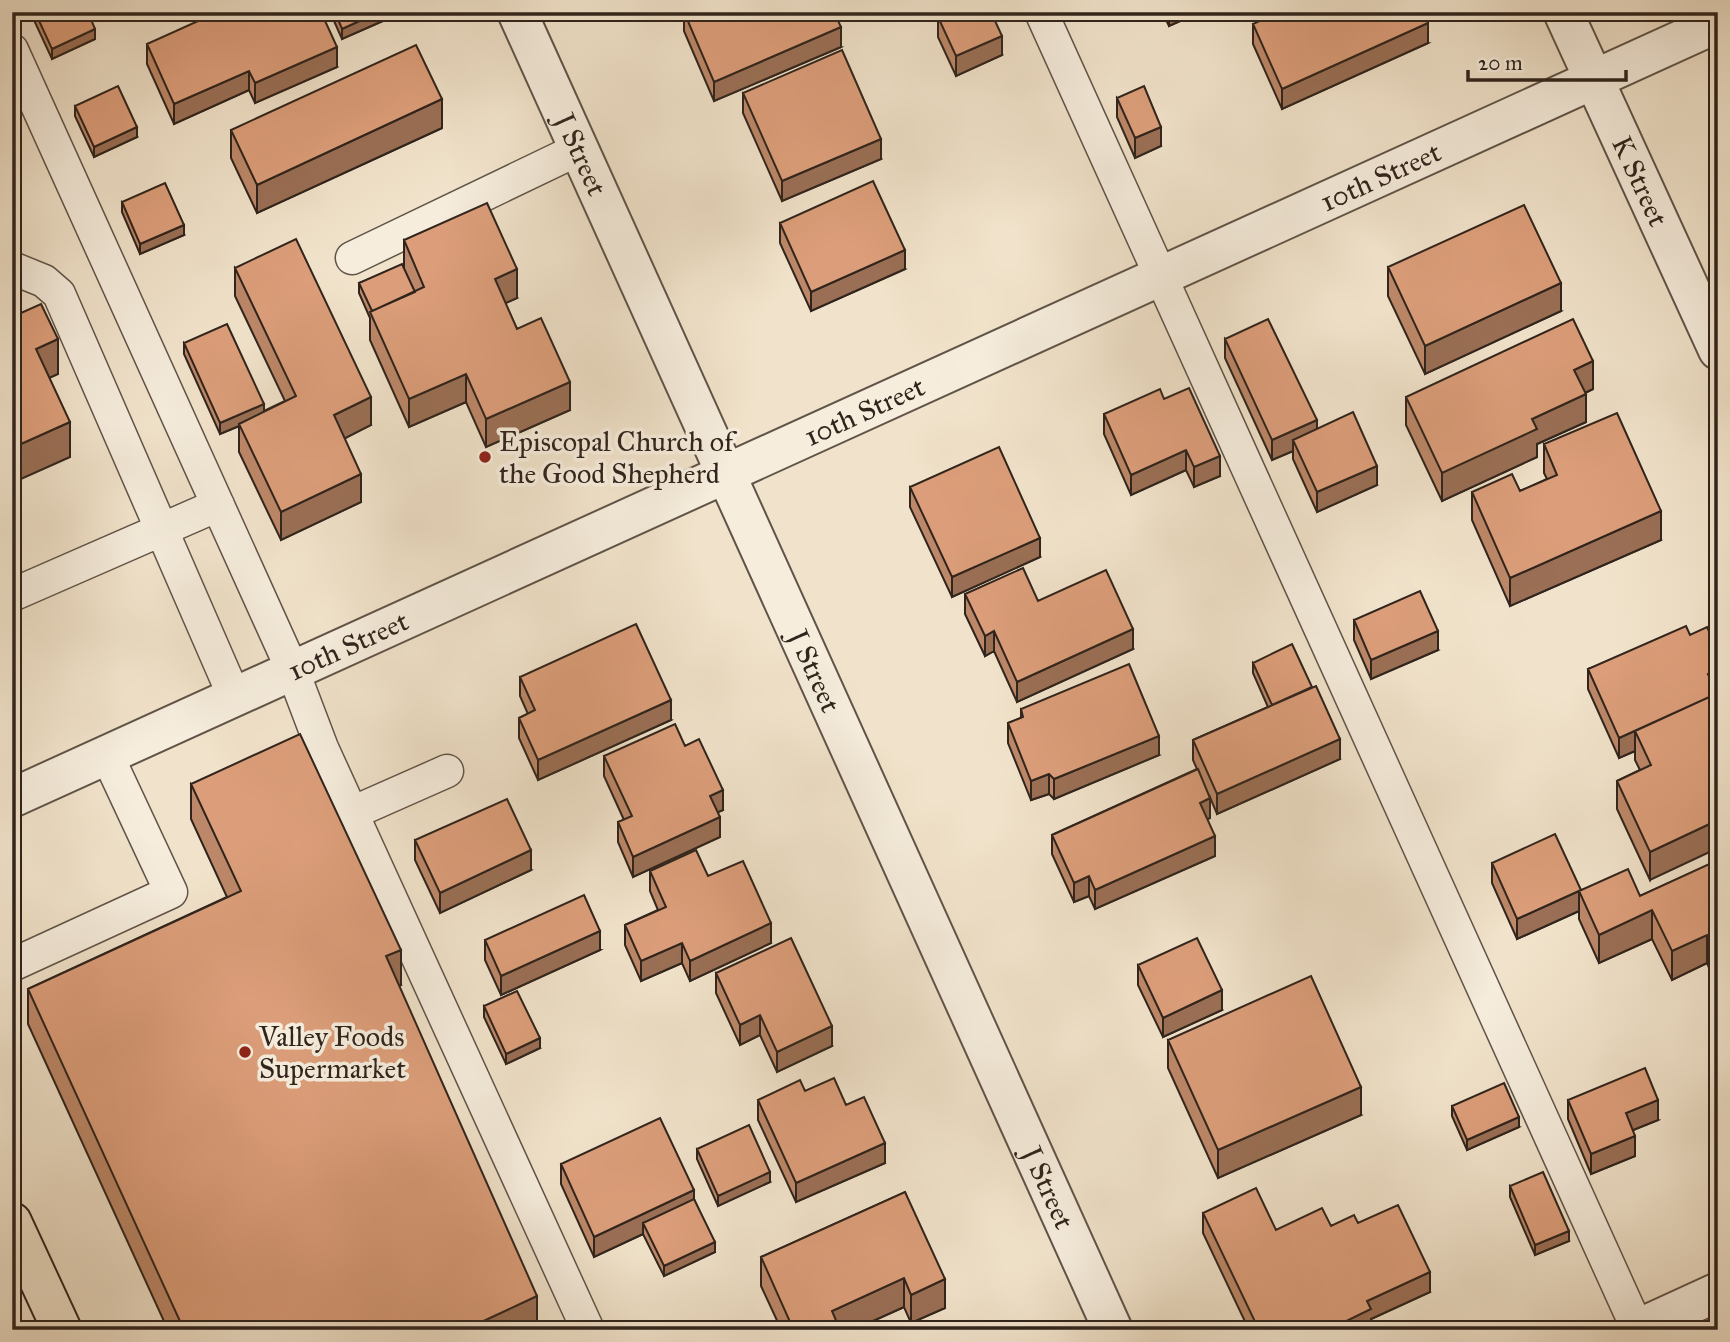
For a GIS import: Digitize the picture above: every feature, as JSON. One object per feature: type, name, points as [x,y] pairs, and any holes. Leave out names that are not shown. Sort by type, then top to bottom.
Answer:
[{"type":"main road","points":[[12,1222],[62,1330]]},
{"type":"street","name":"J Street","points":[[517,12],[1113,1330]]},
{"type":"street","name":"K Street","points":[[1563,12],[1718,350]]},
{"type":"street","name":"10th Street","points":[[12,798],[1718,23]]},
{"type":"street","points":[[1637,1329],[1718,1292]]},
{"type":"lane","points":[[1041,12],[1637,1329]]},
{"type":"lane","points":[[12,50],[292,669],[322,748],[588,1330]]},
{"type":"lane","points":[[352,258],[579,149]]},
{"type":"lane","points":[[12,268],[44,281],[59,294],[234,696]]},
{"type":"lane","points":[[12,595],[218,505]]},
{"type":"lane","points":[[12,965],[171,892],[107,755]]},
{"type":"lane","points":[[352,813],[447,771]]},
{"type":"building","points":[[35,12],[88,12],[95,29],[52,49]]},
{"type":"building","points":[[218,12],[232,12],[235,18],[247,12],[321,12],[337,47],[255,83],[249,71],[174,104],[147,44]]},
{"type":"building","points":[[335,12],[379,12],[342,29]]},
{"type":"building","points":[[684,12],[834,12],[841,27],[714,82]]},
{"type":"building","points":[[950,12],[991,12],[1002,36],[956,56],[938,17]]},
{"type":"building","points":[[1279,12],[1424,12],[1428,23],[1282,89],[1253,24]]},
{"type":"building","points":[[416,45],[442,99],[257,185],[231,130]]},
{"type":"building","points":[[842,50],[881,139],[782,181],[743,93]]},
{"type":"building","points":[[118,86],[137,127],[94,147],[75,106]]},
{"type":"building","points":[[1144,86],[1161,127],[1135,138],[1117,98]]},
{"type":"building","points":[[873,181],[905,250],[811,292],[780,223]]},
{"type":"building","points":[[165,183],[184,225],[140,244],[122,202]]},
{"type":"building","points":[[487,203],[517,269],[495,279],[517,329],[541,318],[570,382],[486,419],[466,374],[409,399],[370,312],[424,287],[404,240]]},
{"type":"building","points":[[1524,205],[1561,283],[1425,346],[1388,267]]},
{"type":"building","points":[[296,239],[371,397],[334,415],[361,474],[281,512],[239,424],[296,396],[235,268]]},
{"type":"building","points":[[402,264],[415,292],[372,311],[359,283]]},
{"type":"building","points":[[41,304],[58,339],[36,349],[70,422],[12,448],[12,317]]},
{"type":"building","points":[[1268,319],[1317,420],[1272,440],[1225,339]]},
{"type":"building","points":[[1573,319],[1593,361],[1574,370],[1586,394],[1532,419],[1537,429],[1442,473],[1406,397]]},
{"type":"building","points":[[227,324],[264,404],[220,423],[184,343]]},
{"type":"building","points":[[1189,388],[1220,456],[1194,467],[1186,450],[1131,475],[1104,414],[1160,389],[1164,399]]},
{"type":"building","points":[[1353,412],[1377,466],[1317,492],[1293,440]]},
{"type":"building","points":[[1617,413],[1661,511],[1510,578],[1472,492],[1512,474],[1520,491],[1557,475],[1544,444]]},
{"type":"building","points":[[999,447],[1040,538],[952,577],[910,487]]},
{"type":"building","points":[[1023,568],[1038,601],[1106,570],[1133,629],[1017,682],[994,631],[985,636],[965,594]]},
{"type":"building","points":[[1420,591],[1438,631],[1371,660],[1354,620]]},
{"type":"building","points":[[636,624],[671,700],[538,760],[519,718],[535,710],[520,677]]},
{"type":"building","points":[[1686,626],[1690,635],[1707,627],[1718,650],[1718,669],[1708,674],[1716,694],[1619,738],[1588,669]]},
{"type":"building","points":[[1292,644],[1312,687],[1272,705],[1253,663]]},
{"type":"building","points":[[1129,664],[1159,736],[1054,779],[1049,774],[1031,781],[1008,723],[1023,717],[1021,709]]},
{"type":"building","points":[[1316,686],[1340,739],[1217,794],[1193,740]]},
{"type":"building","points":[[1718,693],[1718,820],[1650,852],[1617,781],[1651,765],[1635,731]]},
{"type":"building","points":[[675,724],[685,746],[699,739],[723,790],[710,796],[720,817],[633,857],[618,822],[632,816],[604,756]]},
{"type":"building","name":"Valley Foods Supermarket","points":[[300,734],[401,950],[386,956],[537,1296],[464,1330],[184,1330],[28,989],[241,891],[191,784]]},
{"type":"building","points":[[1198,769],[1210,798],[1200,803],[1215,836],[1095,890],[1089,876],[1074,883],[1052,835]]},
{"type":"building","points":[[507,799],[531,850],[440,893],[415,840]]},
{"type":"building","points":[[1555,834],[1581,890],[1517,919],[1492,863]]},
{"type":"building","points":[[696,850],[708,876],[743,861],[771,923],[690,961],[682,943],[641,961],[625,925],[666,907],[650,871]]},
{"type":"building","points":[[1718,860],[1718,948],[1713,950],[1707,935],[1672,951],[1652,910],[1599,935],[1579,891],[1628,869],[1640,896]]},
{"type":"building","points":[[584,895],[600,931],[501,976],[485,940]]},
{"type":"building","points":[[791,938],[832,1026],[777,1052],[760,1015],[740,1025],[716,973]]},
{"type":"building","points":[[1197,938],[1222,990],[1163,1018],[1138,965]]},
{"type":"building","points":[[1311,976],[1361,1087],[1218,1150],[1168,1040]]},
{"type":"building","points":[[517,991],[540,1038],[506,1054],[484,1006]]},
{"type":"building","points":[[1645,1068],[1658,1100],[1626,1113],[1635,1136],[1591,1154],[1568,1100]]},
{"type":"building","points":[[834,1078],[846,1105],[864,1097],[885,1143],[796,1183],[758,1100],[800,1080],[805,1091]]},
{"type":"building","points":[[1504,1083],[1519,1117],[1467,1140],[1452,1106]]},
{"type":"building","points":[[660,1118],[694,1190],[594,1237],[561,1164]]},
{"type":"building","points":[[749,1125],[770,1172],[718,1196],[697,1149]]},
{"type":"building","points":[[1543,1172],[1569,1231],[1535,1245],[1510,1186]]},
{"type":"building","points":[[1256,1188],[1276,1230],[1322,1208],[1331,1226],[1354,1215],[1358,1223],[1398,1205],[1430,1272],[1367,1301],[1371,1309],[1328,1330],[1259,1330],[1203,1213]]},
{"type":"building","points":[[905,1192],[945,1279],[911,1295],[904,1278],[832,1311],[840,1330],[779,1330],[791,1324],[761,1257]]},
{"type":"building","points":[[694,1199],[715,1242],[664,1266],[643,1223]]},
{"type":"place","name":"Episcopal Church of the Good Shepherd","points":[[485,457]]},
{"type":"place","name":"Valley Foods Supermarket","points":[[245,1052]]}]
